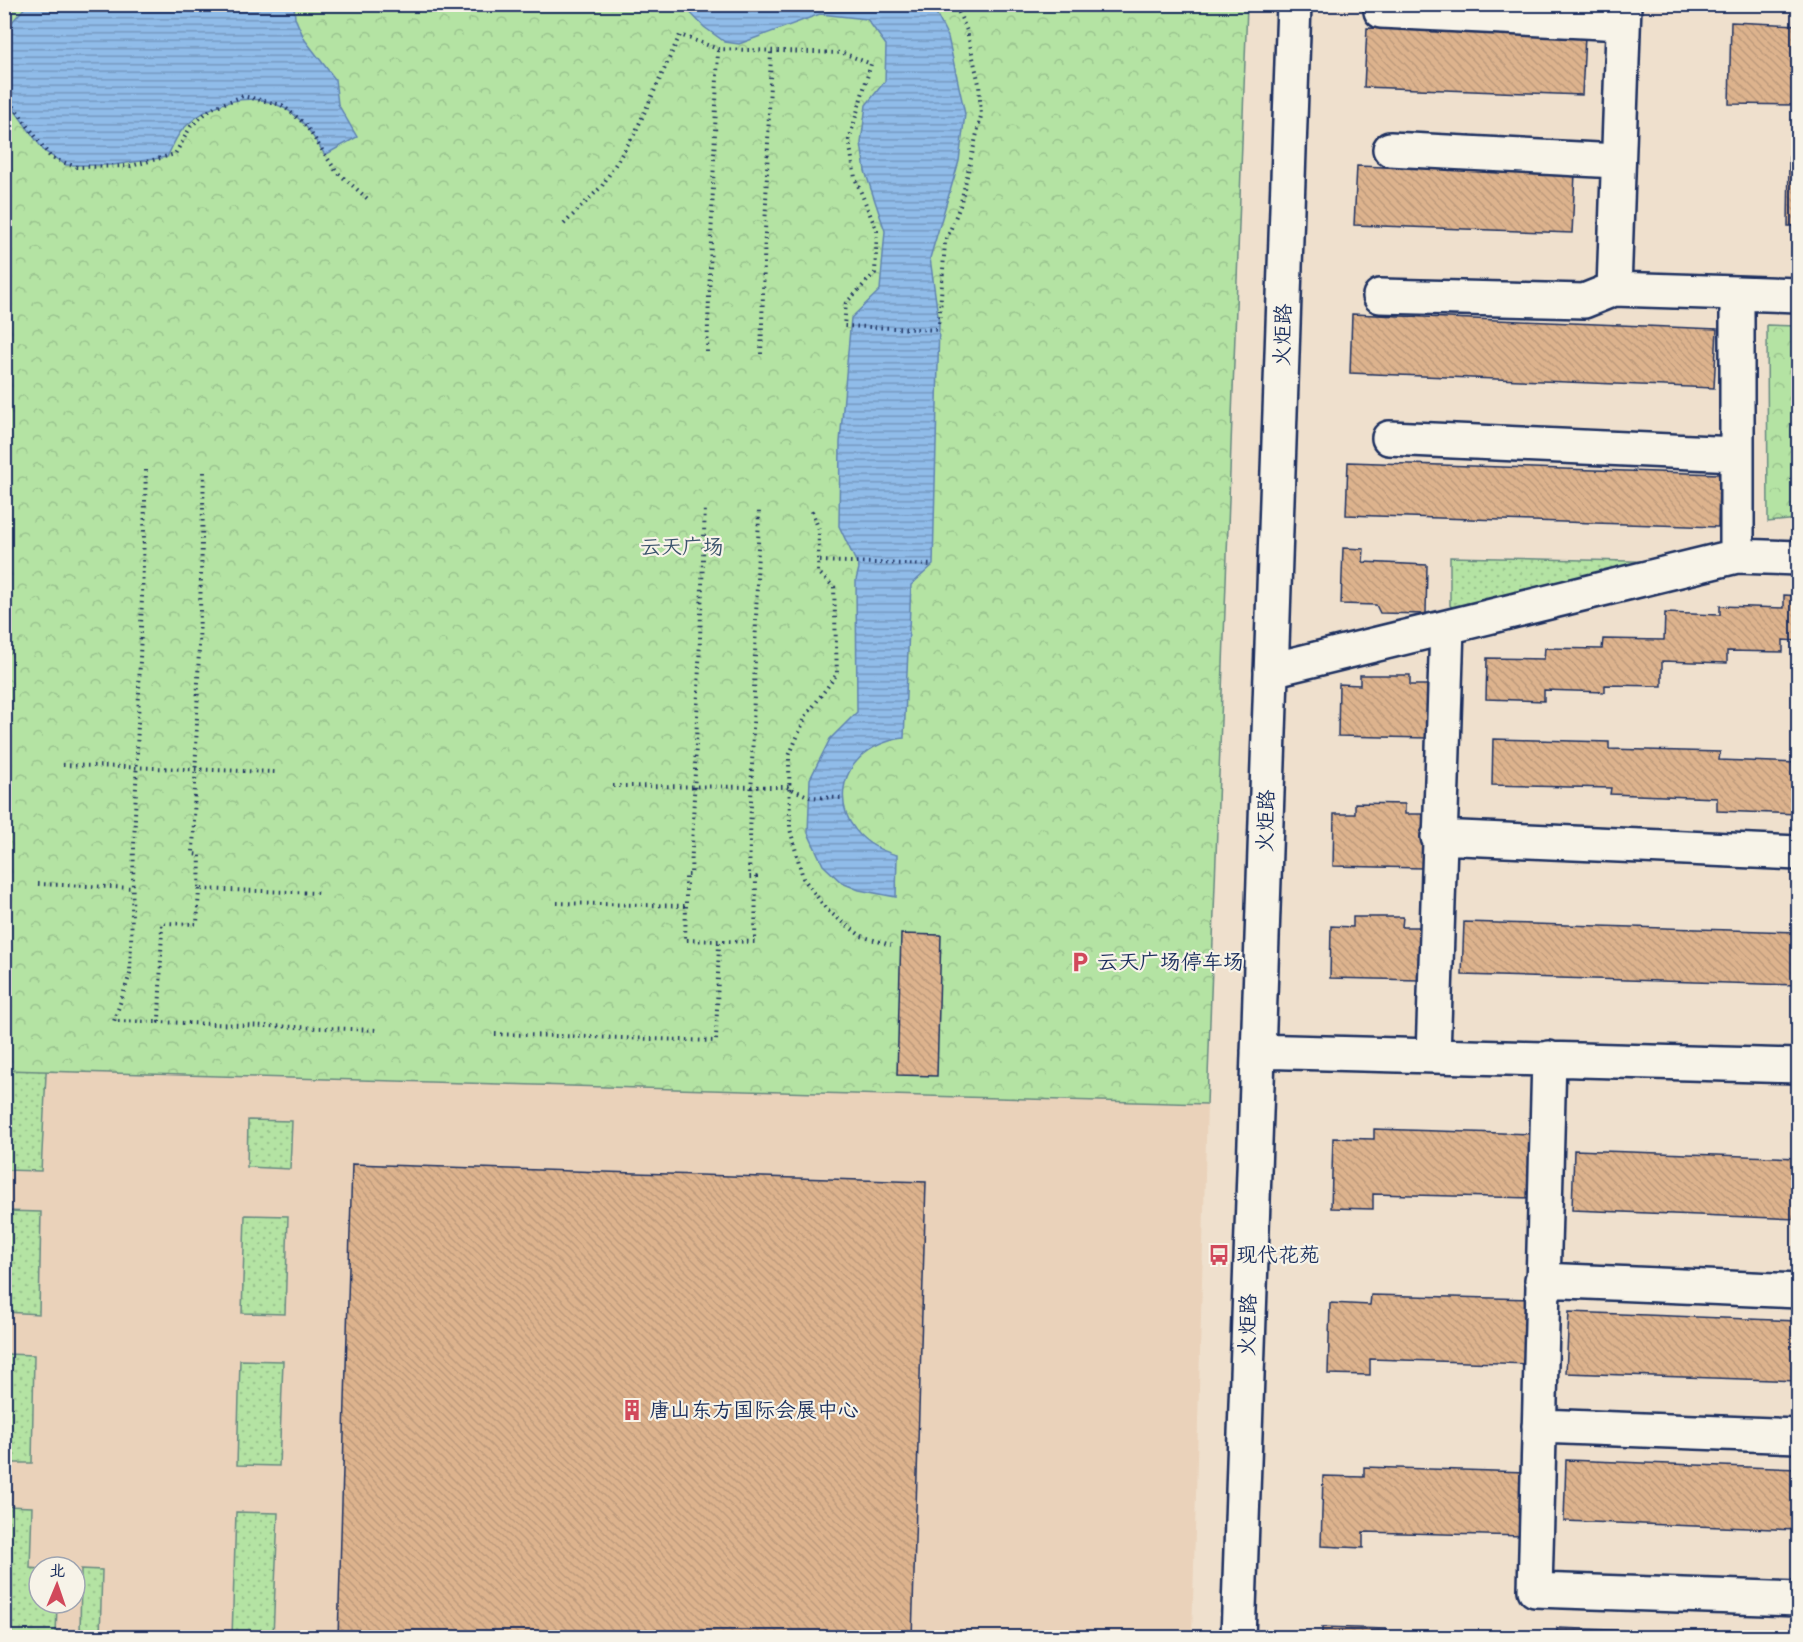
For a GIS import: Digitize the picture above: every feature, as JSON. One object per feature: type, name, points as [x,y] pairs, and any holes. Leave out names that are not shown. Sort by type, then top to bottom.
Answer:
[{"type":"street","name":"火炬路","points":[[1238,1638],[1294,4]]},
{"type":"street","points":[[1381,11],[1624,14],[1614,289]]},
{"type":"street","points":[[1390,149],[1617,160]]},
{"type":"street","points":[[1380,296],[1584,302],[1614,289],[1798,295]]},
{"type":"street","points":[[1737,293],[1737,556]]},
{"type":"street","points":[[1389,438],[1736,454]]},
{"type":"street","points":[[1271,670],[1737,556],[1798,558]]},
{"type":"street","points":[[1433,1056],[1438,837],[1447,627]]},
{"type":"street","points":[[1438,837],[1798,854]]},
{"type":"street","points":[[1258,1051],[1798,1065]]},
{"type":"street","points":[[1549,1058],[1535,1590],[1798,1599]]},
{"type":"street","points":[[1542,1280],[1798,1291]]},
{"type":"street","points":[[1539,1426],[1798,1436]]},
{"type":"path","points":[[4,32],[10,4]]},
{"type":"path","points":[[939,323],[945,243],[960,206],[981,116],[979,84],[967,31],[955,4]]},
{"type":"path","points":[[564,224],[602,186],[624,151],[680,35],[718,49],[843,53],[871,64],[849,140],[855,178],[877,231],[875,273],[846,303],[844,327],[940,330]]},
{"type":"path","points":[[707,352],[718,49]]},
{"type":"path","points":[[761,354],[771,51]]},
{"type":"path","points":[[4,72],[10,101],[51,158],[76,167],[131,166],[175,154],[191,126],[212,108],[243,96],[282,105],[297,117],[336,171],[370,201]]},
{"type":"path","points":[[146,470],[130,974],[114,1022],[378,1030]]},
{"type":"path","points":[[159,1022],[162,923],[197,924],[200,855],[193,854],[204,472]]},
{"type":"path","points":[[705,507],[691,875],[686,875],[685,940],[754,942],[756,877],[749,877],[759,509]]},
{"type":"path","points":[[812,511],[819,530],[818,572],[834,587],[837,674],[806,716],[789,756],[787,787],[790,829],[803,878],[826,910],[861,936],[891,945]]},
{"type":"path","points":[[820,561],[933,565]]},
{"type":"path","points":[[63,765],[276,772]]},
{"type":"path","points":[[613,786],[787,787],[810,798],[843,798]]},
{"type":"path","points":[[38,884],[133,888]]},
{"type":"path","points":[[199,890],[320,893]]},
{"type":"path","points":[[557,903],[686,906]]},
{"type":"path","points":[[495,1034],[716,1041],[719,941]]},
{"type":"shaded area","points":[[5,1070],[1207,1104],[1192,1637],[5,1638]]},
{"type":"green space","name":"云天广场","points":[[5,5],[1247,5],[1207,1104],[5,1070]]},
{"type":"green space","points":[[1767,325],[1798,326],[1798,519],[1768,522]]},
{"type":"green space","points":[[1450,557],[1719,563],[1459,620],[1450,605]]},
{"type":"green space","points":[[5,964],[48,1036],[41,1171],[5,1170]]},
{"type":"green space","points":[[248,1120],[292,1121],[290,1169],[247,1167]]},
{"type":"green space","points":[[4,1211],[41,1212],[39,1314],[5,1312]]},
{"type":"green space","points":[[245,1215],[288,1216],[285,1314],[242,1313]]},
{"type":"green space","points":[[5,1354],[34,1355],[32,1463],[5,1463]]},
{"type":"green space","points":[[240,1360],[283,1361],[279,1466],[237,1465]]},
{"type":"green space","points":[[5,1506],[32,1507],[30,1555],[27,1555],[27,1615],[57,1615],[56,1637],[5,1637]]},
{"type":"green space","points":[[236,1512],[278,1513],[273,1637],[232,1637]]},
{"type":"green space","points":[[87,1569],[102,1570],[100,1637],[80,1637],[80,1615],[87,1615]]},
{"type":"water","points":[[27,5],[294,5],[295,18],[305,40],[335,79],[338,104],[357,137],[325,155],[308,129],[292,113],[273,103],[245,99],[218,106],[194,120],[181,132],[167,157],[113,165],[66,165],[44,151],[13,108],[5,67],[12,22]]},
{"type":"water","points":[[683,5],[932,5],[948,37],[965,114],[959,161],[930,258],[939,323],[933,565],[911,585],[904,738],[879,745],[860,758],[848,774],[843,793],[846,812],[856,830],[873,845],[897,855],[896,897],[859,890],[842,883],[823,865],[808,833],[810,779],[830,739],[857,712],[856,580],[859,568],[839,526],[840,442],[851,318],[880,290],[885,231],[865,171],[861,143],[866,105],[885,81],[886,45],[867,19],[820,14],[739,44],[725,42],[704,27]]},
{"type":"building","points":[[1731,22],[1798,25],[1798,119],[1795,119],[1796,105],[1729,104]]},
{"type":"building","points":[[1367,28],[1585,36],[1582,95],[1364,87]]},
{"type":"building","points":[[1789,157],[1798,157],[1798,226],[1788,226]]},
{"type":"building","points":[[1357,166],[1575,174],[1572,233],[1354,225]]},
{"type":"building","points":[[1352,314],[1717,329],[1714,388],[1350,373]]},
{"type":"building","points":[[1348,462],[1719,474],[1718,527],[1346,515]]},
{"type":"building","points":[[1343,548],[1364,549],[1363,562],[1427,565],[1426,614],[1380,613],[1376,605],[1341,604]]},
{"type":"building","points":[[1784,595],[1798,596],[1798,641],[1783,640],[1783,652],[1727,651],[1727,663],[1662,661],[1662,686],[1605,685],[1605,692],[1544,690],[1544,701],[1486,699],[1487,658],[1544,659],[1545,648],[1602,649],[1603,639],[1664,640],[1665,613],[1720,615],[1720,606],[1784,608]]},
{"type":"building","points":[[1360,675],[1410,675],[1410,685],[1428,685],[1427,738],[1338,736],[1339,684],[1360,685]]},
{"type":"building","points":[[1493,739],[1609,742],[1609,749],[1720,752],[1719,760],[1798,763],[1798,814],[1717,811],[1717,798],[1610,794],[1611,788],[1492,785]]},
{"type":"building","points":[[1355,803],[1405,804],[1405,814],[1423,814],[1422,868],[1333,866],[1334,814],[1355,814]]},
{"type":"building","points":[[1353,917],[1403,917],[1402,927],[1420,927],[1419,980],[1330,978],[1331,926],[1353,927]]},
{"type":"building","points":[[1464,922],[1798,932],[1798,985],[1462,975]]},
{"type":"building","points":[[901,934],[941,935],[937,1076],[897,1075]]},
{"type":"building","points":[[1374,1129],[1537,1134],[1535,1198],[1373,1194],[1373,1209],[1331,1208],[1333,1138],[1374,1139]]},
{"type":"building","points":[[1574,1150],[1798,1158],[1798,1219],[1572,1210]]},
{"type":"building","name":"唐山东方国际会展中心","points":[[352,1164],[926,1182],[912,1638],[338,1638]]},
{"type":"building","points":[[1371,1295],[1533,1299],[1532,1364],[1370,1359],[1370,1375],[1328,1374],[1330,1303],[1370,1305]]},
{"type":"building","points":[[1569,1312],[1798,1321],[1798,1381],[1566,1373]]},
{"type":"building","points":[[1566,1460],[1798,1469],[1798,1530],[1564,1521]]},
{"type":"building","points":[[1364,1467],[1526,1472],[1525,1536],[1363,1532],[1363,1548],[1321,1546],[1323,1476],[1364,1477]]},
{"type":"building","points":[[1322,1627],[1386,1629],[1385,1638],[1322,1638]]},
{"type":"building","points":[[1557,1628],[1798,1637],[1798,1638],[1557,1638]]},
{"type":"place","name":"云天广场停车场","points":[[1080,962]]},
{"type":"place","name":"现代花苑","points":[[1219,1255]]},
{"type":"place","name":"唐山东方国际会展中心","points":[[632,1410]]}]
